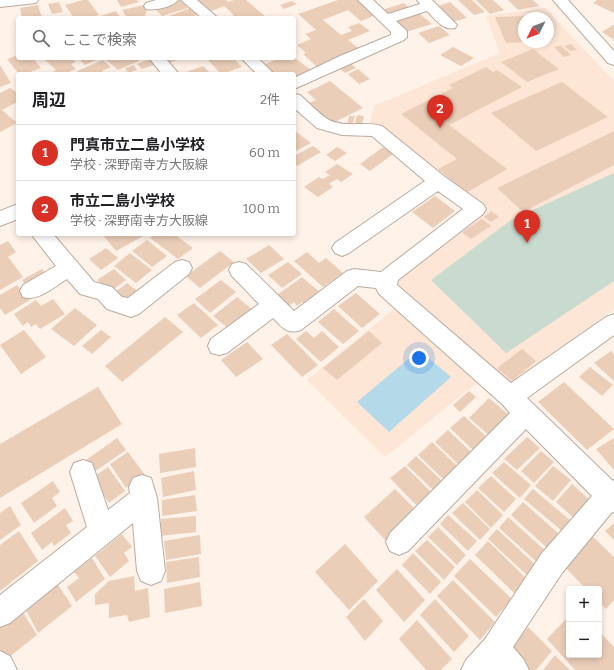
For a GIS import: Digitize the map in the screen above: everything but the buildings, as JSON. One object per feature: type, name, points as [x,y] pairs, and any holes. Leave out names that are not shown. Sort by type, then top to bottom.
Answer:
[{"type":"street","points":[[0,4],[31,0]]},
{"type":"street","points":[[148,8],[171,0]]},
{"type":"street","points":[[188,0],[208,16]]},
{"type":"street","points":[[296,83],[346,59],[398,37],[399,32],[365,0]]},
{"type":"street","points":[[560,0],[614,60]]},
{"type":"street","points":[[386,19],[426,3],[450,25]]},
{"type":"street","points":[[159,60],[169,72]]},
{"type":"street","points":[[251,60],[264,72]]},
{"type":"street","points":[[296,101],[323,124],[342,128],[376,130],[438,182],[476,209],[389,276],[386,288],[518,405],[613,496],[552,563],[495,649],[476,670]]},
{"type":"street","points":[[342,248],[438,182]]},
{"type":"street","points":[[0,219],[16,212]]},
{"type":"street","points":[[43,236],[87,288],[106,293],[115,303],[131,308],[182,268]]},
{"type":"street","points":[[30,291],[70,268]]},
{"type":"street","points":[[239,270],[293,324],[354,277],[387,281]]},
{"type":"street","points":[[219,346],[274,305]]},
{"type":"street","points":[[399,542],[518,405],[614,323]]},
{"type":"street","points":[[83,472],[102,532]]},
{"type":"street","points":[[0,613],[102,532],[143,492],[150,571]]},
{"type":"street","points":[[495,649],[514,670]]},
{"type":"street","points":[[0,666],[2,670]]},
{"type":"shaded area","points":[[545,8],[549,12],[518,12],[518,48],[554,48],[554,18],[614,81],[614,309],[510,387],[490,372],[385,457],[307,380],[395,308],[397,278],[484,209],[392,134],[369,126],[374,106],[500,53],[486,16]]},
{"type":"green space","points":[[614,173],[614,281],[506,353],[431,280],[511,220]]},
{"type":"water","points":[[419,350],[451,377],[389,432],[357,402]]},
{"type":"place","name":"市立二島小学校","points":[[440,128]]},
{"type":"place","name":"門真市立二島小学校","points":[[527,243]]}]
